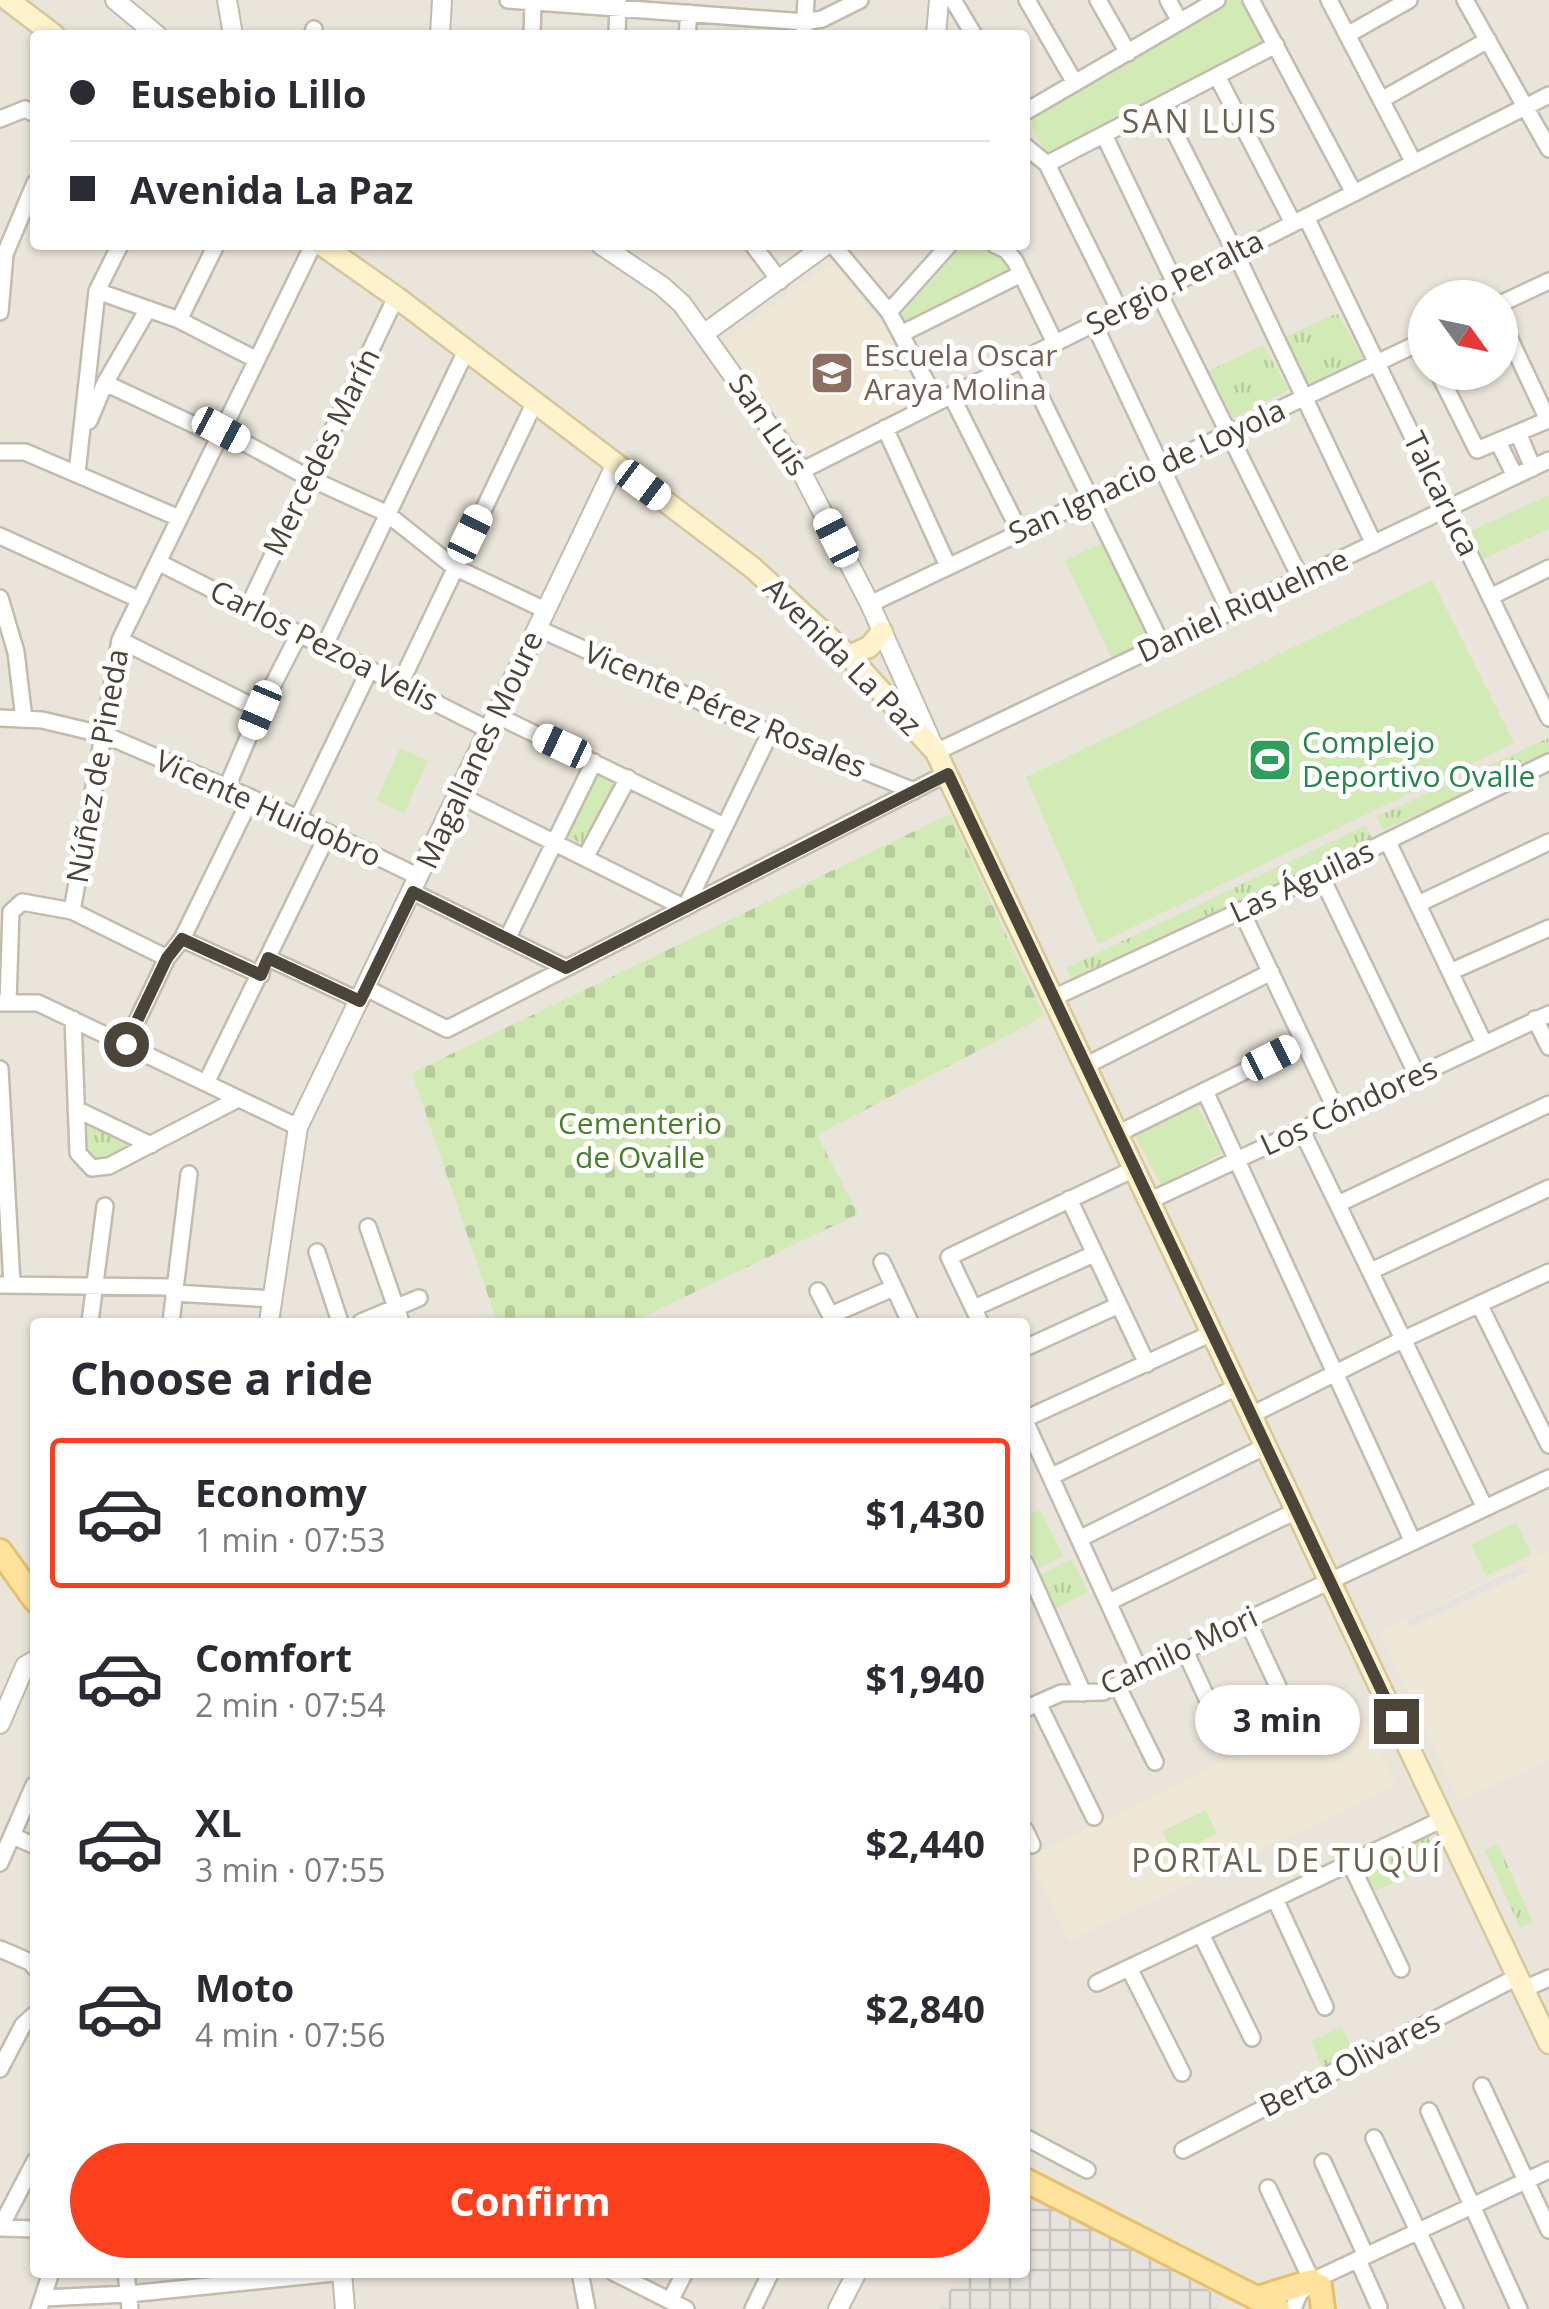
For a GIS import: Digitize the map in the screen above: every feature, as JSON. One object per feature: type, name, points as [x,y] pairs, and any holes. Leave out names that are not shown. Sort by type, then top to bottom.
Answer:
[{"type":"main road","points":[[8,0],[47,30]]},
{"type":"main road","name":"Avenida La Paz","points":[[349,254],[466,352],[753,568],[849,656],[936,752],[1549,2043]]},
{"type":"main road","points":[[849,656],[869,647],[882,632]]},
{"type":"main road","points":[[0,1551],[30,1593]]},
{"type":"main road","points":[[1030,2171],[1061,2188],[1078,2205]]},
{"type":"main road","points":[[1030,2183],[1268,2303],[1319,2288]]},
{"type":"street","points":[[115,0],[150,30]]},
{"type":"street","points":[[440,30],[442,0]]},
{"type":"street","points":[[508,0],[741,8],[804,28],[860,0]]},
{"type":"street","points":[[804,28],[806,0]]},
{"type":"street","points":[[936,30],[939,0]]},
{"type":"street","points":[[953,0],[971,30]]},
{"type":"street","points":[[1027,0],[1075,83]]},
{"type":"street","points":[[1098,0],[1128,53]]},
{"type":"street","points":[[1168,0],[1180,22]]},
{"type":"street","points":[[1030,109],[1218,0]]},
{"type":"street","points":[[1250,0],[1354,193]]},
{"type":"street","points":[[1329,0],[1414,163]]},
{"type":"street","points":[[1347,35],[1409,0]]},
{"type":"street","points":[[532,30],[534,1]]},
{"type":"street","points":[[1473,3],[1488,40],[1549,149]]},
{"type":"street","points":[[224,4],[232,30]]},
{"type":"street","points":[[617,30],[618,4]]},
{"type":"street","points":[[1382,100],[1488,40]]},
{"type":"street","points":[[1047,164],[1276,46]]},
{"type":"street","name":"Talcaruca","points":[[1217,76],[1377,363],[1549,718]]},
{"type":"street","name":"Sergio Peralta","points":[[801,471],[1549,95]]},
{"type":"street","points":[[1161,105],[1374,544]]},
{"type":"street","points":[[0,119],[24,109],[30,112]]},
{"type":"street","points":[[1104,135],[1174,283]]},
{"type":"street","points":[[1030,150],[1047,164],[1120,311]]},
{"type":"street","points":[[0,312],[2,254],[30,195]]},
{"type":"street","points":[[77,473],[97,292],[118,250]]},
{"type":"street","points":[[179,320],[214,250]]},
{"type":"street","name":"Núñez de Pineda","points":[[72,912],[120,640],[310,250]]},
{"type":"street","name":"San Luis","points":[[609,250],[672,294],[705,333],[801,471],[870,604],[936,752]]},
{"type":"street","points":[[756,250],[780,281]]},
{"type":"street","points":[[705,333],[822,250]]},
{"type":"street","points":[[833,250],[889,312],[944,398],[1020,532]]},
{"type":"street","points":[[889,312],[945,250]]},
{"type":"street","points":[[1006,250],[1054,343]]},
{"type":"street","points":[[901,334],[1021,274]]},
{"type":"street","points":[[1518,296],[1549,281]]},
{"type":"street","points":[[1158,291],[1301,578]]},
{"type":"street","points":[[97,292],[179,320],[255,359]]},
{"type":"street","name":"Mercedes Marín","points":[[248,607],[396,297]]},
{"type":"street","points":[[81,438],[105,383],[148,309]]},
{"type":"street","points":[[1094,324],[1230,612]]},
{"type":"street","name":"San Ignacio de Loyola","points":[[870,604],[1408,348]]},
{"type":"street","points":[[324,647],[466,352]]},
{"type":"street","points":[[1447,390],[1477,450],[1548,420],[1518,356]]},
{"type":"street","points":[[1022,359],[1162,645]]},
{"type":"street","name":"Vicente Pérez Rosales","points":[[105,383],[386,513],[454,567],[542,619],[770,733],[914,791]]},
{"type":"street","points":[[400,684],[534,404]]},
{"type":"street","points":[[885,428],[948,566]]},
{"type":"street","points":[[1518,433],[1532,468]]},
{"type":"street","points":[[1498,442],[1515,476]]},
{"type":"street","points":[[0,452],[26,452],[179,518]]},
{"type":"street","name":"Daniel Riquelme","points":[[936,752],[1549,460]]},
{"type":"street","name":"Magallanes Moure","points":[[270,1318],[298,1127],[616,464]]},
{"type":"street","points":[[0,536],[140,600]]},
{"type":"street","name":"Carlos Pezoa Velis","points":[[158,562],[368,671],[594,762],[724,826]]},
{"type":"street","points":[[1490,596],[1549,568]]},
{"type":"street","points":[[0,598],[16,652],[24,719]]},
{"type":"street","points":[[227,787],[299,634]]},
{"type":"street","points":[[120,640],[260,710]]},
{"type":"street","points":[[298,818],[368,671]]},
{"type":"street","points":[[0,732],[1,718]]},
{"type":"street","name":"Vicente Huidobro","points":[[1,718],[104,735],[298,818],[507,939],[566,968]]},
{"type":"street","points":[[685,908],[770,733]]},
{"type":"street","points":[[507,939],[594,762]]},
{"type":"street","name":"Las Águilas","points":[[1053,998],[1388,842],[1549,762]]},
{"type":"street","points":[[268,958],[447,1029],[948,774]]},
{"type":"street","points":[[584,858],[628,778]]},
{"type":"street","points":[[459,795],[685,908]]},
{"type":"street","points":[[126,1044],[251,798]]},
{"type":"street","points":[[206,1084],[328,834]]},
{"type":"street","points":[[1388,842],[1484,1043]]},
{"type":"street","points":[[1418,904],[1549,842]]},
{"type":"street","points":[[1320,874],[1417,1075]]},
{"type":"street","points":[[167,958],[72,912],[22,902],[11,912],[4,1002],[38,1002],[298,1127]]},
{"type":"street","points":[[1241,910],[1338,1112]]},
{"type":"street","points":[[1450,972],[1549,928]]},
{"type":"street","points":[[182,939],[261,975]]},
{"type":"street","points":[[1085,1066],[1271,972]]},
{"type":"street","points":[[1542,1016],[1549,1047]]},
{"type":"street","name":"Los Cóndores","points":[[1149,1201],[1542,1016]]},
{"type":"street","points":[[73,1019],[78,1153],[92,1168],[109,1166],[238,1098]]},
{"type":"street","points":[[1117,1134],[1304,1042]]},
{"type":"street","points":[[0,1070],[6,1285],[168,1287],[175,1293],[272,1299]]},
{"type":"street","points":[[1205,1092],[1413,1542]]},
{"type":"street","points":[[1338,1204],[1549,1104]]},
{"type":"street","points":[[76,1109],[151,1144]]},
{"type":"street","points":[[1301,1129],[1484,1508]]},
{"type":"street","points":[[1094,1254],[977,1315],[950,1256],[1134,1169]]},
{"type":"street","points":[[172,1318],[190,1174]]},
{"type":"street","points":[[1371,1271],[1549,1188]]},
{"type":"street","points":[[1068,1199],[1147,1364]]},
{"type":"street","points":[[91,1318],[105,1206]]},
{"type":"street","points":[[368,1227],[398,1315],[419,1298]]},
{"type":"street","points":[[317,1252],[339,1318]]},
{"type":"street","points":[[882,1262],[908,1318]]},
{"type":"street","points":[[1250,1415],[1404,1338],[1549,1272]]},
{"type":"street","points":[[834,1318],[893,1288]]},
{"type":"street","points":[[818,1291],[832,1318]]},
{"type":"street","points":[[1478,1304],[1549,1445]]},
{"type":"street","points":[[1030,1346],[1119,1305]]},
{"type":"street","points":[[1030,1418],[1212,1333]]},
{"type":"street","points":[[1052,1476],[1237,1386]]},
{"type":"street","points":[[1030,1430],[1141,1674]]},
{"type":"street","points":[[1080,1539],[1266,1446]]},
{"type":"street","name":"Camilo Mori","points":[[1032,1706],[1061,1692],[1103,1692],[1549,1478]]},
{"type":"street","points":[[1108,1602],[1296,1510]]},
{"type":"street","points":[[1030,1573],[1083,1694]]},
{"type":"street","points":[[1247,1620],[1288,1708]]},
{"type":"street","points":[[1185,1652],[1224,1735]]},
{"type":"street","points":[[0,1724],[30,1663]]},
{"type":"street","points":[[1117,1685],[1154,1762]]},
{"type":"street","points":[[1032,1706],[1094,1817]]},
{"type":"street","points":[[0,1863],[30,1795]]},
{"type":"street","points":[[1097,1983],[1443,1819]]},
{"type":"street","points":[[13,1836],[30,1844]]},
{"type":"street","points":[[1350,1863],[1401,1969]]},
{"type":"street","points":[[1275,1899],[1325,2007]]},
{"type":"street","points":[[1202,1934],[1252,2038]]},
{"type":"street","points":[[0,1949],[30,1960]]},
{"type":"street","points":[[1129,1968],[1182,2074]]},
{"type":"street","name":"Berta Olivares","points":[[1184,2150],[1520,1983],[1549,1978]]},
{"type":"street","points":[[0,2069],[30,2019]]},
{"type":"street","points":[[1482,2086],[1549,2230]]},
{"type":"street","points":[[1429,2110],[1519,2309]]},
{"type":"street","points":[[1374,2138],[1455,2309]]},
{"type":"street","points":[[1030,2140],[1087,2170]]},
{"type":"street","points":[[1323,2162],[1379,2307]]},
{"type":"street","points":[[30,2170],[0,2228],[30,2229]]},
{"type":"street","points":[[1293,2309],[1299,2294],[1319,2288],[1362,2258],[1549,2170]]},
{"type":"street","points":[[1268,2188],[1319,2288]]},
{"type":"street","points":[[49,2278],[41,2304],[129,2302],[305,2278]]},
{"type":"street","points":[[342,2278],[345,2309]]},
{"type":"street","points":[[581,2278],[587,2309]]},
{"type":"street","points":[[628,2278],[678,2305],[683,2278]]},
{"type":"street","points":[[753,2309],[768,2278]]},
{"type":"street","points":[[838,2309],[853,2278]]},
{"type":"street","points":[[1308,2309],[1319,2288]]},
{"type":"shaded area","points":[[0,0],[1549,0],[1549,2309],[0,2309]]},
{"type":"shaded area","name":"Escuela Oscar Araya Molina","points":[[830,264],[902,345],[932,401],[811,462],[724,341]]},
{"type":"shaded area","points":[[1549,1551],[1549,1760],[1459,1801],[1379,1631]]},
{"type":"shaded area","points":[[1525,1565],[1528,1572],[1410,1627],[1407,1620]]},
{"type":"shaded area","points":[[1354,1699],[1397,1785],[1069,1941],[1030,1857]]},
{"type":"shaded area","points":[[1030,2194],[1223,2298],[1217,2309],[940,2309],[956,2278],[1030,2278]]},
{"type":"green space","points":[[1230,0],[1247,0],[1269,43],[1049,153],[1041,145],[1032,117]]},
{"type":"green space","points":[[959,250],[993,250],[1014,273],[906,326],[900,316]]},
{"type":"green space","points":[[1337,313],[1363,358],[1307,386],[1283,338]]},
{"type":"green space","points":[[1263,345],[1289,390],[1233,418],[1209,371]]},
{"type":"green space","points":[[1549,495],[1549,529],[1483,559],[1470,531]]},
{"type":"green space","points":[[1103,542],[1150,641],[1112,659],[1065,561]]},
{"type":"green space","name":"Complejo Deportivo Ovalle","points":[[1432,580],[1514,743],[1098,944],[1026,777]]},
{"type":"green space","points":[[1548,738],[1549,755],[1384,830],[1376,817]]},
{"type":"green space","points":[[400,748],[428,761],[404,813],[376,800]]},
{"type":"green space","points":[[599,774],[617,783],[584,844],[567,837]]},
{"type":"green space","name":"Cementerio de Ovalle","points":[[950,814],[1044,1016],[817,1135],[858,1214],[640,1318],[496,1318],[412,1073]]},
{"type":"green space","points":[[1366,825],[1372,838],[1072,980],[1066,968]]},
{"type":"green space","points":[[1196,1103],[1222,1153],[1161,1185],[1135,1135]]},
{"type":"green space","points":[[86,1120],[135,1144],[108,1160],[93,1162],[82,1139]]},
{"type":"green space","points":[[1040,1510],[1063,1556],[1039,1568],[1030,1549],[1030,1515]]},
{"type":"green space","points":[[1516,1522],[1531,1554],[1486,1576],[1471,1545]]},
{"type":"green space","points":[[1072,1559],[1088,1592],[1055,1609],[1038,1576]]},
{"type":"green space","points":[[1206,1810],[1217,1834],[1174,1854],[1162,1831]]},
{"type":"green space","points":[[1426,1833],[1440,1862],[1370,1893],[1357,1868]]},
{"type":"green space","points":[[1494,1845],[1499,1847],[1533,1922],[1520,1928],[1485,1851]]},
{"type":"green space","points":[[1342,2027],[1356,2058],[1324,2072],[1311,2041]]},
{"type":"place","name":"Escuela Oscar Araya Molina","points":[[832,373]]},
{"type":"place","name":"Complejo Deportivo Ovalle","points":[[1270,760]]},
{"type":"district","name":"SAN LUIS","points":[[1200,122]]},
{"type":"district","name":"PORTAL DE TUQUÍ","points":[[1287,1861]]},
{"type":"route","points":[[126,1044],[167,958],[182,939],[261,975],[268,958],[360,1001],[413,892],[566,968],[948,774],[1396,1721]]}]
